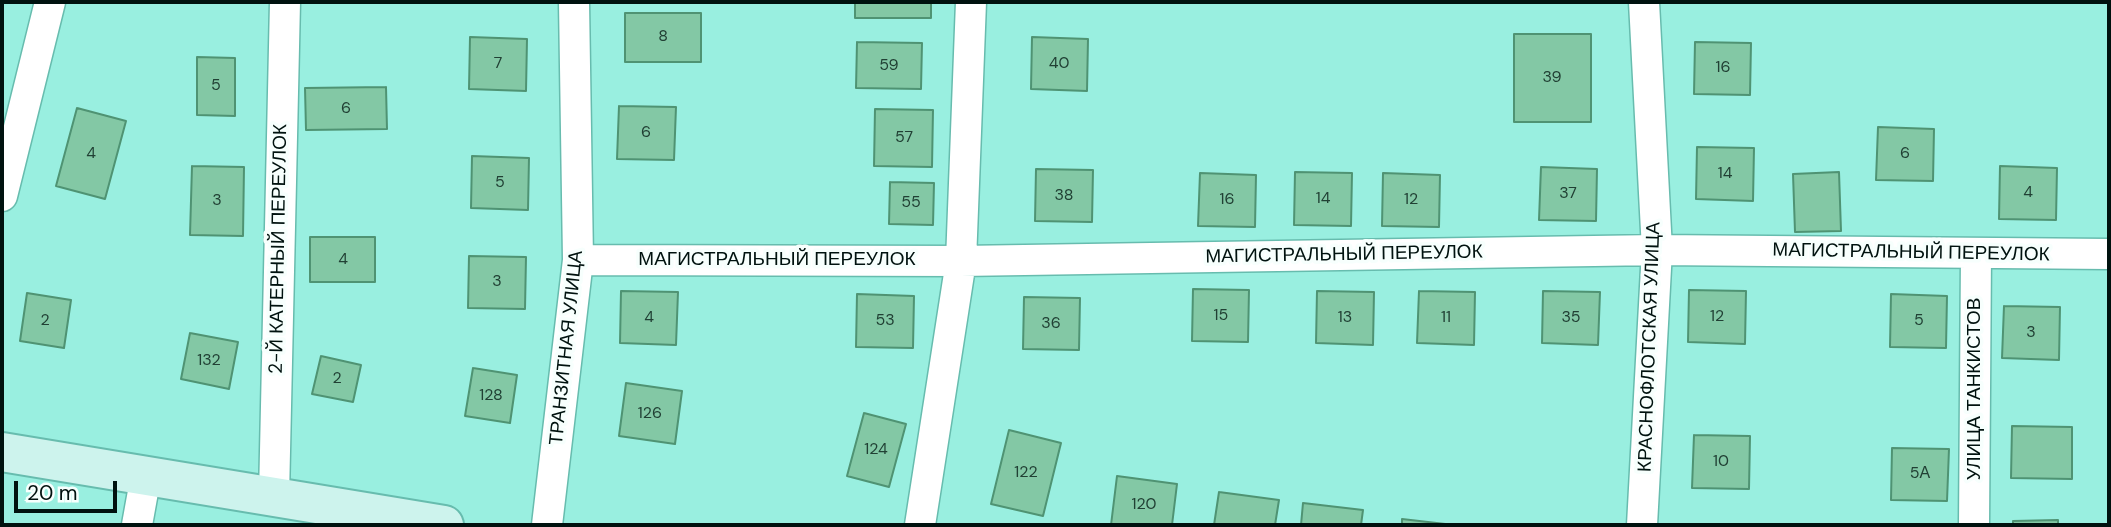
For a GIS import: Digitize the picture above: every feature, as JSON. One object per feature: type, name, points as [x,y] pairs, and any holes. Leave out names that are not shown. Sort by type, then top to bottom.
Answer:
[{"type":"street","points":[[2,196],[50,2]]},
{"type":"street","name":"2-Й КАТЕРНЫЙ ПЕРЕУЛОК","points":[[274,496],[285,2]]},
{"type":"street","name":"ТРАНЗИТНАЯ УЛИЦА","points":[[547,525],[578,260],[574,2]]},
{"type":"street","points":[[920,525],[961,261],[971,2]]},
{"type":"street","name":"КРАСНОФЛОТСКАЯ УЛИЦА","points":[[1642,525],[1657,250],[1644,2]]},
{"type":"street","name":"МАГИСТРАЛЬНЫЙ ПЕРЕУЛОК","points":[[578,260],[961,261],[1657,250],[2109,254]]},
{"type":"street","name":"УЛИЦА ТАНКИСТОВ","points":[[1975,525],[1976,254]]},
{"type":"street","points":[[2,452],[444,525]]},
{"type":"street","points":[[137,525],[146,475]]},
{"type":"building","points":[[855,2],[931,2],[931,18],[855,18]]},
{"type":"building","points":[[625,13],[701,13],[701,62],[625,62]]},
{"type":"building","points":[[1514,34],[1591,34],[1591,122],[1514,122]]},
{"type":"building","points":[[470,37],[527,39],[526,91],[469,89]]},
{"type":"building","points":[[1032,37],[1088,39],[1087,91],[1031,89]]},
{"type":"building","points":[[857,42],[922,43],[921,89],[856,88]]},
{"type":"building","points":[[1695,42],[1751,43],[1750,95],[1694,94]]},
{"type":"building","points":[[197,57],[235,58],[235,116],[197,115]]},
{"type":"building","points":[[386,87],[387,129],[306,130],[305,88]]},
{"type":"building","points":[[619,106],[676,107],[674,160],[617,159]]},
{"type":"building","points":[[77,108],[126,121],[105,199],[56,186]]},
{"type":"building","points":[[875,109],[933,110],[932,167],[874,166]]},
{"type":"building","points":[[1878,127],[1934,129],[1933,181],[1876,180]]},
{"type":"building","points":[[1697,147],[1754,148],[1753,201],[1696,199]]},
{"type":"building","points":[[472,156],[529,158],[528,210],[471,208]]},
{"type":"building","points":[[192,166],[244,167],[243,236],[190,235]]},
{"type":"building","points":[[2000,166],[2057,168],[2056,220],[1999,219]]},
{"type":"building","points":[[1541,167],[1597,169],[1596,221],[1539,220]]},
{"type":"building","points":[[1036,169],[1093,170],[1092,222],[1035,221]]},
{"type":"building","points":[[1295,172],[1352,173],[1351,226],[1294,225]]},
{"type":"building","points":[[1839,172],[1841,231],[1795,232],[1793,174]]},
{"type":"building","points":[[1200,173],[1256,175],[1255,227],[1198,226]]},
{"type":"building","points":[[1383,173],[1440,175],[1439,227],[1382,226]]},
{"type":"building","points":[[890,182],[934,183],[933,225],[889,224]]},
{"type":"building","points":[[310,237],[375,237],[375,282],[310,282]]},
{"type":"building","points":[[469,256],[526,257],[525,309],[468,308]]},
{"type":"building","points":[[1193,289],[1249,290],[1248,342],[1192,341]]},
{"type":"building","points":[[1689,290],[1746,291],[1745,344],[1688,342]]},
{"type":"building","points":[[621,291],[678,292],[676,345],[620,343]]},
{"type":"building","points":[[1317,291],[1374,292],[1373,345],[1316,343]]},
{"type":"building","points":[[1419,291],[1475,292],[1474,345],[1417,343]]},
{"type":"building","points":[[1543,291],[1600,292],[1598,345],[1542,343]]},
{"type":"building","points":[[27,293],[71,300],[64,348],[20,341]]},
{"type":"building","points":[[857,294],[914,296],[913,348],[856,347]]},
{"type":"building","points":[[1891,294],[1947,296],[1946,348],[1890,347]]},
{"type":"building","points":[[1024,297],[1080,298],[1079,350],[1023,349]]},
{"type":"building","points":[[2004,306],[2060,307],[2059,360],[2002,358]]},
{"type":"building","points":[[190,333],[238,342],[229,389],[181,379]]},
{"type":"building","points":[[321,356],[361,365],[353,402],[312,394]]},
{"type":"building","points":[[473,368],[517,375],[510,423],[465,416]]},
{"type":"building","points":[[626,383],[682,391],[675,444],[619,436]]},
{"type":"building","points":[[864,413],[906,424],[889,487],[847,476]]},
{"type":"building","points":[[2012,426],[2072,427],[2072,479],[2011,478]]},
{"type":"building","points":[[1009,430],[1061,443],[1043,516],[991,504]]},
{"type":"building","points":[[1694,435],[1750,436],[1749,489],[1692,488]]},
{"type":"building","points":[[1892,448],[1949,449],[1947,501],[1891,500]]},
{"type":"building","points":[[1117,476],[1177,484],[1172,525],[1111,525]]},
{"type":"building","points":[[1219,492],[1279,500],[1275,525],[1214,525]]},
{"type":"building","points":[[1303,503],[1363,510],[1361,525],[1301,525]]},
{"type":"building","points":[[1402,519],[1454,525],[1402,525]]},
{"type":"building","points":[[2058,520],[2058,525],[2013,525],[2013,521]]}]
